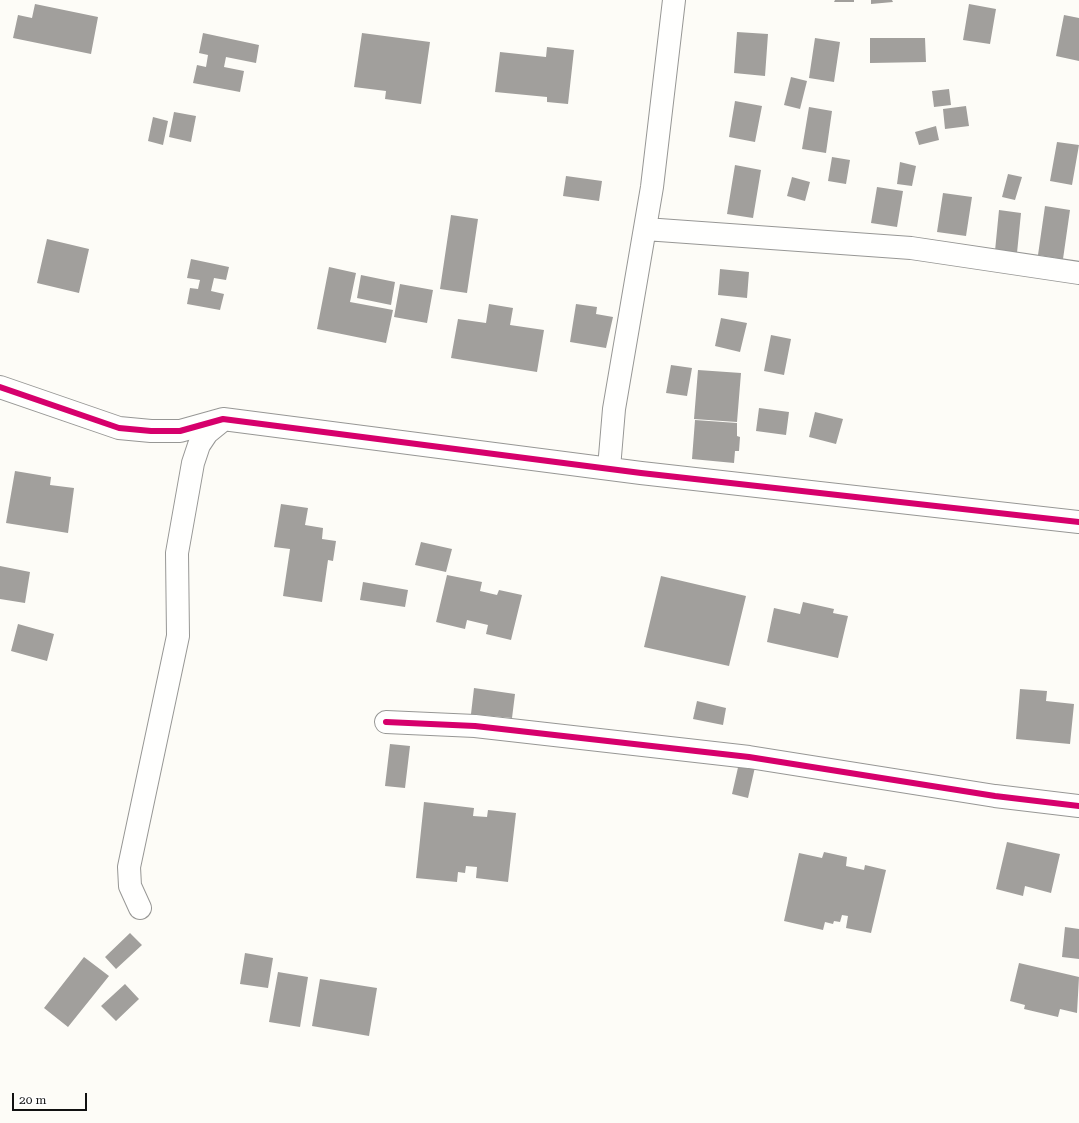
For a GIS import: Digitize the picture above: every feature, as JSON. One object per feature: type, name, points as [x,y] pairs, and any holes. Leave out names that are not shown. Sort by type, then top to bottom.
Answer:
[{"type":"street","points":[[609,468],[614,409],[652,187],[674,0]]},
{"type":"street","points":[[645,229],[911,248],[1078,269]]},
{"type":"street","points":[[0,387],[119,428],[151,431],[180,431],[224,419],[609,468],[1079,522]]},
{"type":"street","points":[[140,908],[130,886],[129,867],[178,636],[177,553],[193,463],[199,446],[207,434],[224,419]]},
{"type":"street","points":[[386,722],[475,726],[749,757],[995,796],[1079,806]]},
{"type":"building","points":[[835,0],[854,0],[854,2],[834,2]]},
{"type":"building","points":[[871,0],[892,0],[893,2],[871,4]]},
{"type":"building","points":[[35,4],[98,17],[91,54],[13,38],[18,15],[32,18]]},
{"type":"building","points":[[969,4],[996,9],[990,44],[963,40]]},
{"type":"building","points":[[1064,15],[1079,18],[1079,61],[1056,56]]},
{"type":"building","points":[[737,32],[768,34],[765,76],[734,73]]},
{"type":"building","points":[[203,33],[259,45],[256,63],[226,57],[224,67],[244,71],[240,92],[193,83],[197,65],[206,67],[208,55],[199,53]]},
{"type":"building","points":[[362,33],[430,42],[421,104],[385,99],[386,91],[354,87]]},
{"type":"building","points":[[815,38],[840,42],[834,82],[809,78]]},
{"type":"building","points":[[870,38],[925,38],[926,62],[870,63]]},
{"type":"building","points":[[547,47],[574,50],[568,104],[547,102],[547,97],[495,92],[500,52],[546,57]]},
{"type":"building","points":[[791,77],[807,81],[800,109],[784,105]]},
{"type":"building","points":[[949,89],[951,105],[934,107],[932,91]]},
{"type":"building","points":[[735,101],[762,106],[755,142],[729,137]]},
{"type":"building","points":[[966,106],[969,126],[945,129],[943,109]]},
{"type":"building","points":[[809,107],[832,111],[826,153],[802,149]]},
{"type":"building","points":[[174,112],[196,116],[191,142],[169,137]]},
{"type":"building","points":[[153,117],[168,121],[163,145],[148,141]]},
{"type":"building","points":[[936,126],[939,140],[919,145],[915,132]]},
{"type":"building","points":[[1057,142],[1079,145],[1072,185],[1050,181]]},
{"type":"building","points":[[832,157],[850,160],[846,184],[828,181]]},
{"type":"building","points":[[900,162],[916,166],[912,186],[897,184]]},
{"type":"building","points":[[735,165],[761,170],[753,218],[727,214]]},
{"type":"building","points":[[1008,174],[1022,177],[1015,200],[1002,197]]},
{"type":"building","points":[[566,176],[602,181],[599,201],[563,196]]},
{"type":"building","points":[[792,177],[810,182],[805,201],[787,196]]},
{"type":"building","points":[[877,187],[903,191],[897,227],[871,223]]},
{"type":"building","points":[[943,193],[972,197],[966,236],[937,232]]},
{"type":"building","points":[[1045,206],[1070,210],[1063,259],[1038,255]]},
{"type":"building","points":[[999,210],[1021,213],[1017,253],[995,251]]},
{"type":"building","points":[[451,215],[478,219],[467,293],[440,289]]},
{"type":"building","points":[[47,239],[89,249],[79,293],[37,283]]},
{"type":"building","points":[[191,259],[229,267],[226,280],[214,278],[211,291],[224,294],[220,310],[187,304],[190,288],[198,289],[200,280],[187,278]]},
{"type":"building","points":[[329,267],[356,273],[350,302],[393,310],[386,343],[317,329]]},
{"type":"building","points":[[720,269],[749,272],[747,298],[718,295]]},
{"type":"building","points":[[361,275],[395,282],[391,305],[357,298]]},
{"type":"building","points":[[400,284],[433,290],[427,323],[394,317]]},
{"type":"building","points":[[489,304],[513,308],[510,325],[544,330],[537,372],[451,358],[458,319],[486,323]]},
{"type":"building","points":[[576,304],[597,307],[596,314],[613,317],[606,348],[570,342]]},
{"type":"building","points":[[721,318],[747,323],[740,352],[715,346]]},
{"type":"building","points":[[771,335],[791,339],[784,375],[764,371]]},
{"type":"building","points":[[671,365],[692,368],[687,396],[666,393]]},
{"type":"building","points":[[698,370],[741,373],[737,422],[694,419]]},
{"type":"building","points":[[759,408],[789,412],[786,435],[756,431]]},
{"type":"building","points":[[815,412],[843,419],[836,444],[809,437]]},
{"type":"building","points":[[695,420],[737,423],[737,436],[740,437],[739,451],[735,451],[734,463],[692,459]]},
{"type":"building","points":[[15,471],[51,477],[50,485],[74,488],[68,533],[6,523]]},
{"type":"building","points":[[281,504],[308,508],[305,525],[323,528],[322,539],[336,541],[333,561],[328,560],[322,602],[283,596],[290,549],[274,547]]},
{"type":"building","points":[[421,542],[452,549],[446,572],[415,565]]},
{"type":"building","points":[[0,566],[30,572],[25,603],[0,599]]},
{"type":"building","points":[[447,575],[482,582],[480,591],[497,595],[499,590],[522,595],[511,640],[486,634],[488,625],[467,620],[465,629],[436,622]]},
{"type":"building","points":[[661,576],[746,596],[729,666],[644,647]]},
{"type":"building","points":[[363,582],[408,590],[405,607],[360,600]]},
{"type":"building","points":[[803,602],[834,609],[833,613],[848,616],[838,658],[767,642],[774,608],[800,614]]},
{"type":"building","points":[[18,624],[54,634],[47,661],[11,651]]},
{"type":"building","points":[[474,688],[515,694],[512,718],[471,714]]},
{"type":"building","points":[[1020,689],[1047,691],[1046,701],[1074,704],[1070,744],[1016,739]]},
{"type":"building","points":[[697,701],[726,708],[723,725],[693,719]]},
{"type":"building","points":[[390,744],[410,746],[405,788],[385,786]]},
{"type":"building","points":[[739,763],[755,767],[748,798],[732,794]]},
{"type":"building","points":[[424,802],[474,808],[473,816],[487,817],[488,810],[516,813],[508,882],[476,878],[477,867],[466,866],[465,873],[458,872],[457,882],[416,878]]},
{"type":"building","points":[[1007,842],[1060,854],[1051,893],[1025,886],[1023,896],[996,889]]},
{"type":"building","points":[[824,852],[847,857],[846,866],[864,870],[865,865],[886,870],[871,933],[846,928],[848,916],[842,915],[840,922],[834,921],[833,924],[825,922],[823,930],[784,921],[799,853],[822,858]]},
{"type":"building","points":[[1065,927],[1079,929],[1079,959],[1062,957]]},
{"type":"building","points":[[130,933],[142,945],[116,969],[105,957]]},
{"type":"building","points":[[245,953],[273,958],[268,988],[240,984]]},
{"type":"building","points":[[84,957],[109,976],[68,1027],[44,1008]]},
{"type":"building","points":[[1019,963],[1079,977],[1077,1013],[1060,1009],[1058,1017],[1024,1009],[1025,1005],[1010,1001]]},
{"type":"building","points":[[278,972],[308,977],[300,1027],[269,1022]]},
{"type":"building","points":[[320,979],[377,988],[369,1036],[312,1026]]},
{"type":"building","points":[[125,984],[139,999],[116,1021],[101,1006]]},
{"type":"cycle path","points":[[0,387],[119,428],[151,431],[180,431],[223,419],[641,473],[1079,522]]},
{"type":"cycle path","points":[[386,722],[475,726],[749,757],[995,796],[1079,806]]}]
